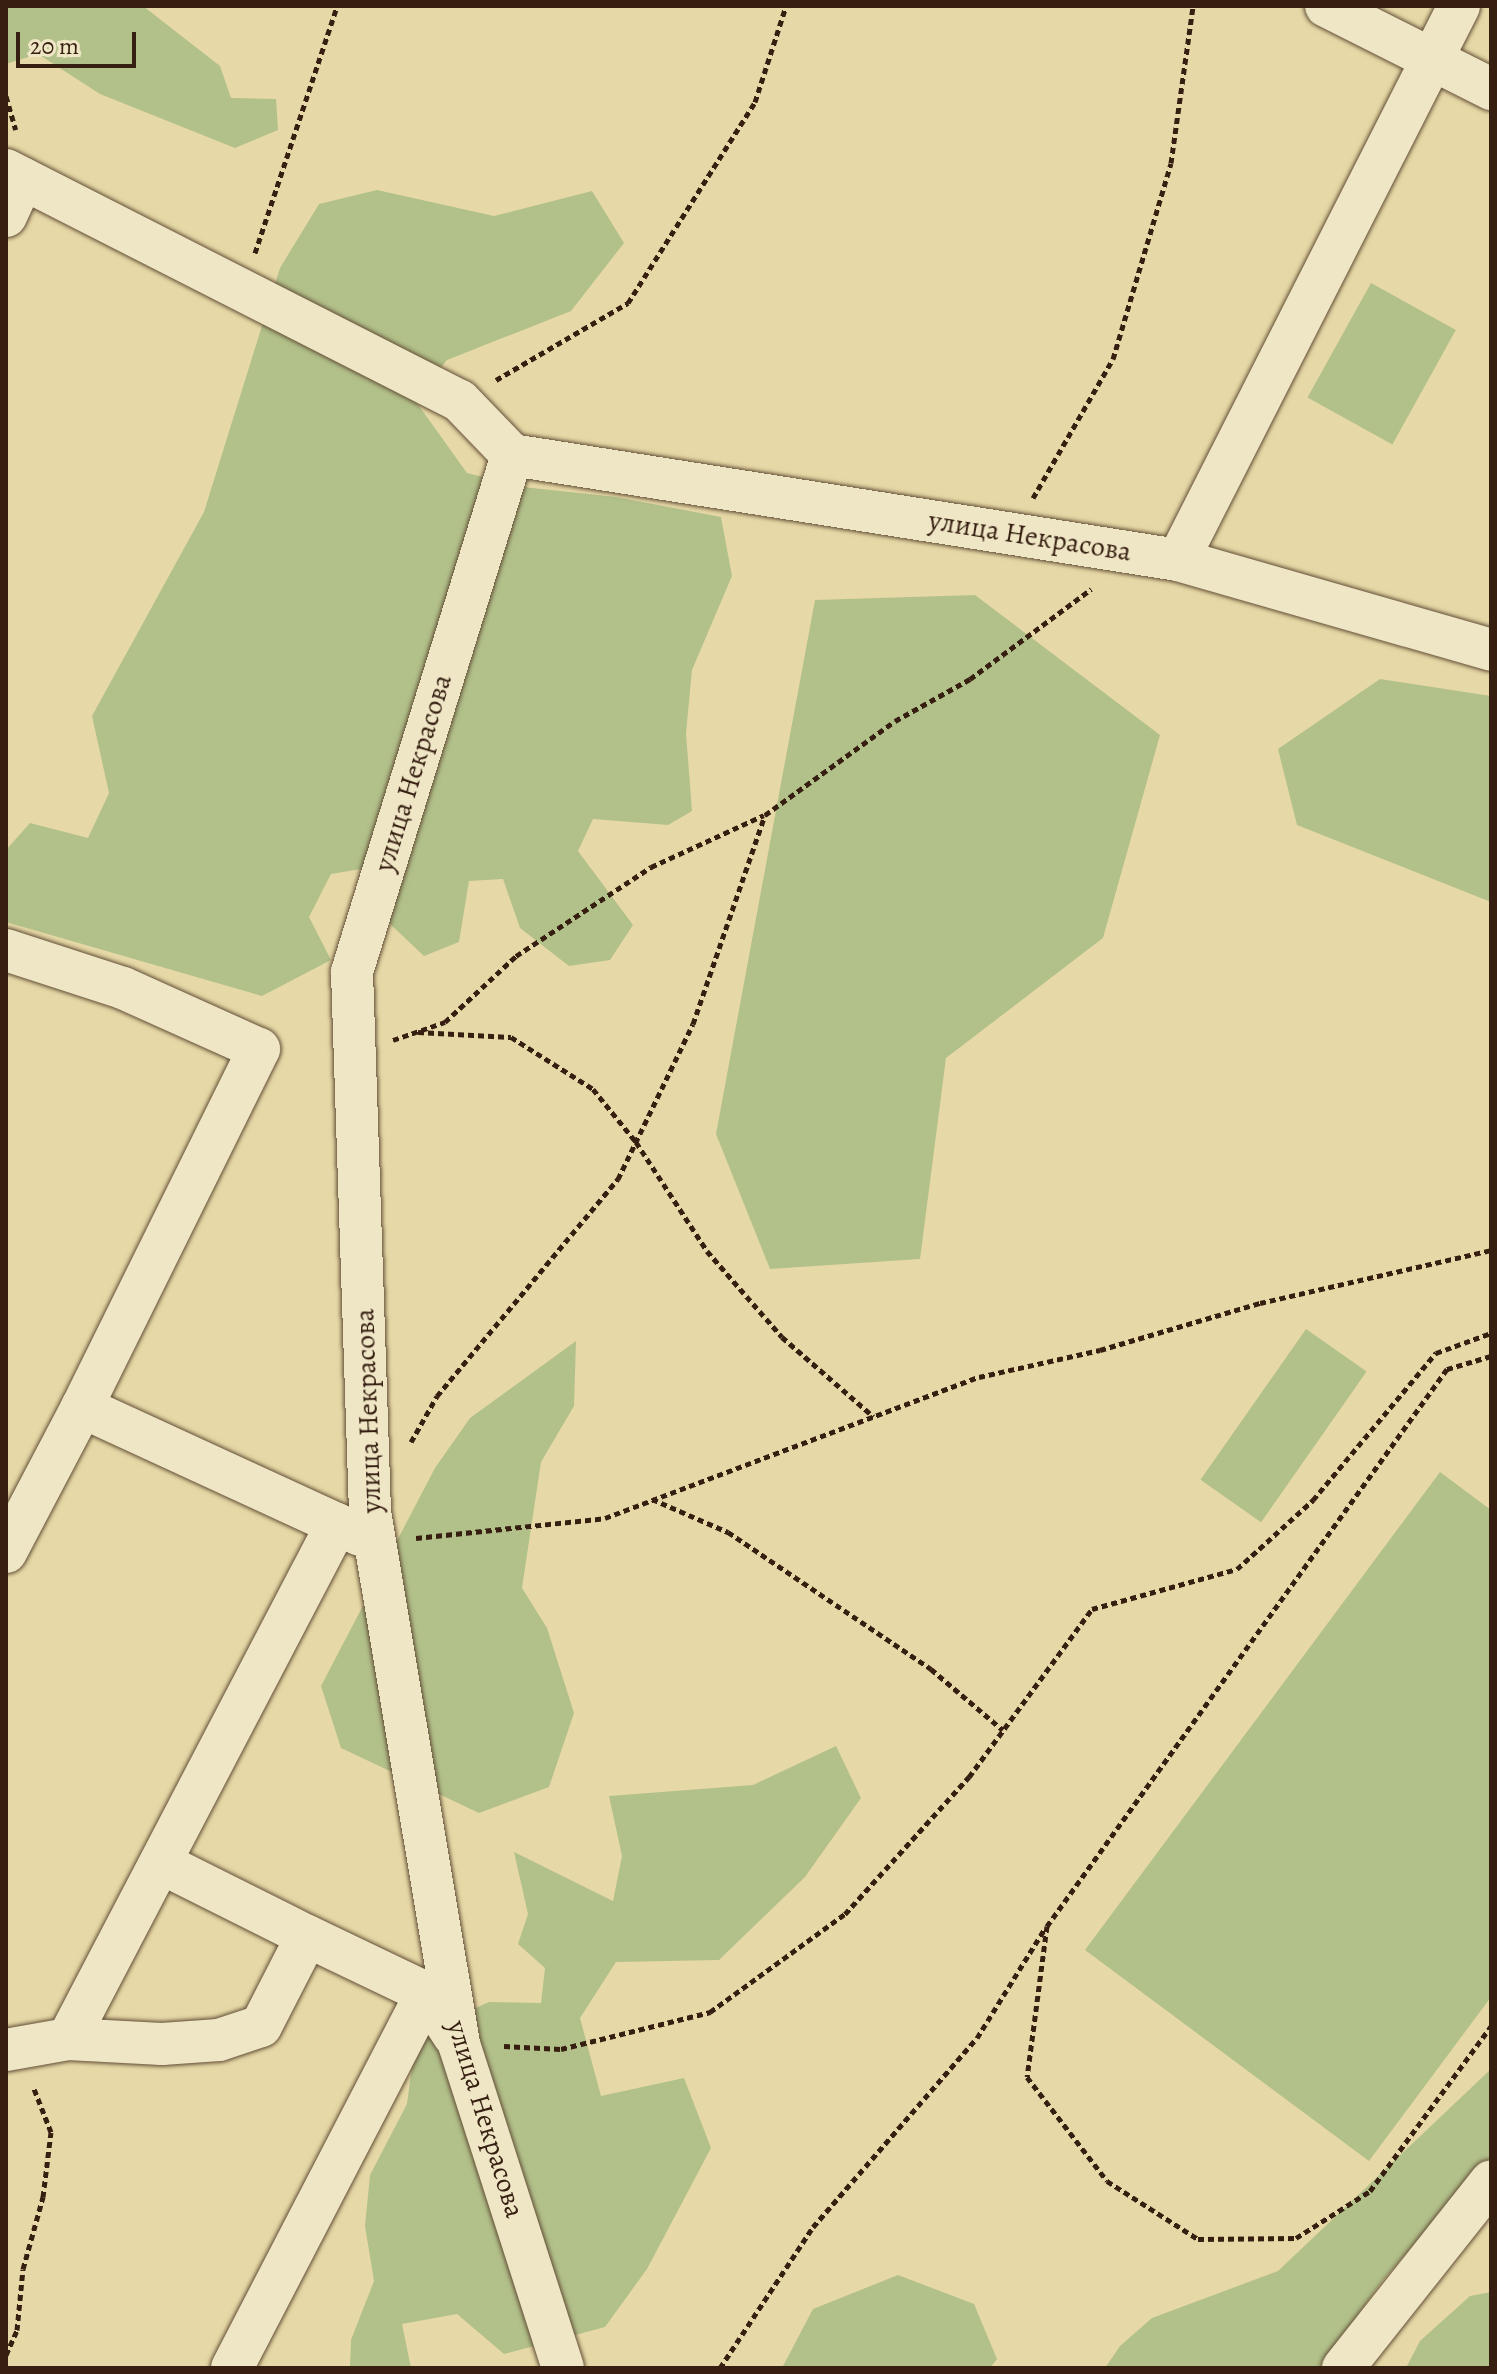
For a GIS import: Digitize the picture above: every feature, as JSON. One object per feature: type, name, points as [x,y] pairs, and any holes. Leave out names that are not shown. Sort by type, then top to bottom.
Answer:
[{"type":"street","points":[[1326,6],[1491,89]]},
{"type":"street","points":[[1178,560],[1459,6]]},
{"type":"street","points":[[12,188],[242,292],[460,401],[512,455]]},
{"type":"street","name":"улица Некрасова","points":[[563,2368],[459,2044],[375,1542],[352,972],[512,455],[1178,560],[1491,650]]},
{"type":"street","points":[[6,950],[123,988],[259,1049],[82,1407],[6,1552]]},
{"type":"street","points":[[82,1407],[375,1542]]},
{"type":"street","points":[[68,2039],[337,1524]]},
{"type":"street","points":[[161,1863],[426,1993],[459,2044]]},
{"type":"street","points":[[17,2062],[68,2039],[162,2044],[219,2040],[261,2026],[307,1936]]},
{"type":"street","points":[[232,2368],[426,1993]]},
{"type":"street","points":[[1343,2368],[1491,2181]]},
{"type":"path","points":[[242,292],[337,6]]},
{"type":"path","points":[[460,401],[628,303],[755,102],[786,6]]},
{"type":"path","points":[[1013,534],[1113,359],[1171,163],[1193,6]]},
{"type":"path","points":[[355,1054],[445,1022],[516,956],[651,867],[765,815],[895,721],[970,679],[1099,583]]},
{"type":"path","points":[[407,1448],[437,1396],[618,1179],[693,1024],[765,815]]},
{"type":"path","points":[[418,1032],[511,1037],[593,1089],[636,1142],[707,1251],[772,1327],[873,1416]]},
{"type":"path","points":[[375,1542],[605,1518],[979,1377],[1100,1350],[1260,1303],[1491,1250]]},
{"type":"path","points":[[459,2044],[561,2049],[710,2012],[845,1914],[969,1777],[1092,1609],[1237,1569],[1313,1500],[1436,1353],[1491,1333]]},
{"type":"path","points":[[720,2368],[813,2227],[977,2038],[1047,1926],[1447,1369],[1491,1356]]},
{"type":"path","points":[[651,1499],[728,1532],[931,1669],[1003,1730]]},
{"type":"path","points":[[1047,1926],[1027,2077],[1107,2181],[1198,2239],[1296,2238],[1370,2191],[1491,2026]]},
{"type":"path","points":[[6,2355],[17,2330],[23,2269],[43,2197],[51,2132],[17,2062]]},
{"type":"green space","points":[[6,6],[143,6],[220,66],[231,98],[276,99],[278,130],[235,148],[100,94],[38,54],[6,64]]},
{"type":"green space","points":[[377,190],[494,216],[592,191],[624,243],[571,311],[447,360],[414,399],[467,473],[523,487],[616,497],[721,517],[732,576],[692,670],[686,733],[692,811],[668,825],[593,819],[578,851],[633,925],[610,960],[569,966],[520,928],[503,879],[469,881],[459,942],[424,956],[389,923],[373,867],[331,874],[309,917],[331,960],[262,996],[6,922],[6,850],[30,823],[88,838],[109,793],[92,716],[204,512],[280,268],[319,204]]},
{"type":"green space","points":[[1371,283],[1456,330],[1392,445],[1307,398]]},
{"type":"green space","points":[[975,595],[1160,735],[1103,938],[946,1058],[920,1259],[770,1269],[716,1134],[815,600]]},
{"type":"green space","points":[[1380,679],[1491,696],[1491,902],[1297,825],[1278,749]]},
{"type":"green space","points":[[1306,1329],[1367,1371],[1261,1522],[1200,1480]]},
{"type":"green space","points":[[576,1341],[574,1406],[541,1462],[522,1588],[547,1628],[574,1713],[549,1787],[479,1813],[341,1748],[321,1686],[435,1468],[470,1418]]},
{"type":"green space","points":[[1440,1472],[1491,1510],[1491,1997],[1369,2161],[1085,1950]]},
{"type":"green space","points":[[836,1746],[861,1798],[805,1877],[719,1960],[616,1962],[580,2018],[601,2096],[684,2078],[711,2148],[647,2269],[605,2327],[504,2354],[457,2314],[402,2324],[411,2368],[350,2368],[351,2340],[374,2281],[365,2226],[370,2175],[407,2104],[416,2035],[489,2002],[541,2003],[545,1968],[518,1944],[528,1914],[514,1852],[613,1901],[622,1856],[609,1796],[753,1785]]},
{"type":"green space","points":[[1491,2069],[1491,2156],[1383,2280],[1319,2368],[1105,2368],[1120,2346],[1152,2318],[1278,2271]]},
{"type":"green space","points":[[898,2275],[974,2304],[997,2359],[990,2368],[782,2368],[813,2309]]},
{"type":"green space","points":[[1491,2292],[1491,2368],[1406,2368],[1420,2341],[1470,2296]]}]
